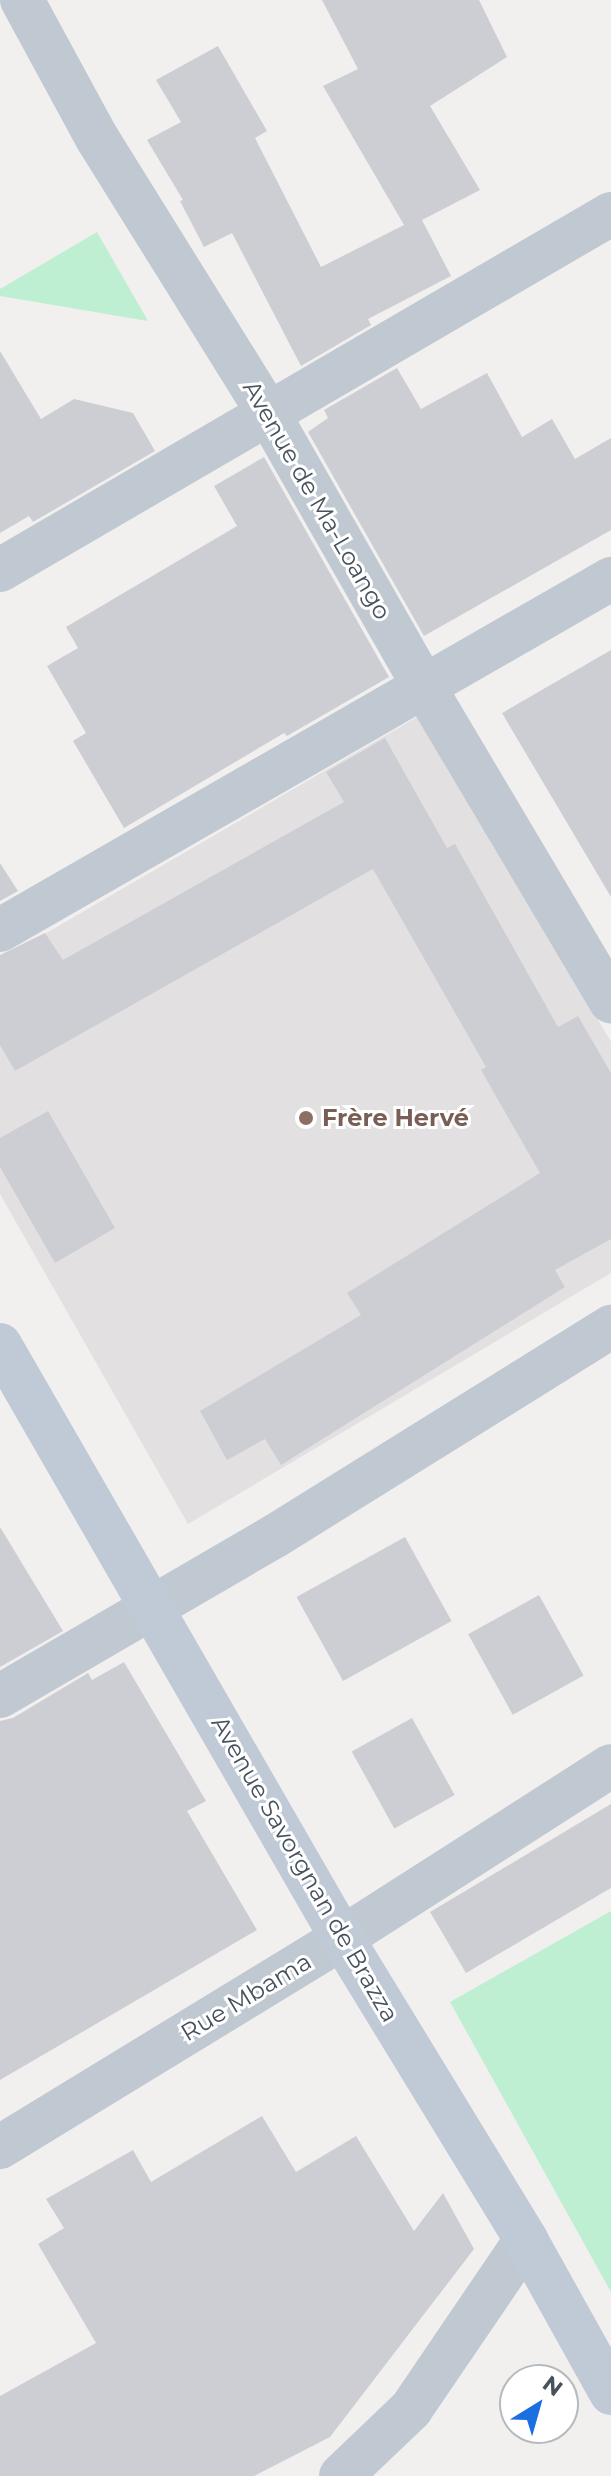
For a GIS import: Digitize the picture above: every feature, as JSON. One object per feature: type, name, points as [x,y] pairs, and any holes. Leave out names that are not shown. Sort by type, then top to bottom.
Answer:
[{"type":"main road","name":"Avenue Savorgnan de Brazza","points":[[0,1345],[342,1938],[526,2240],[611,2393]]},
{"type":"street","name":"Avenue de Ma-Loango","points":[[22,0],[97,138],[268,413],[423,685],[599,955],[611,1001]]},
{"type":"street","points":[[0,570],[611,214]]},
{"type":"street","points":[[0,930],[611,579]]},
{"type":"street","points":[[0,1696],[153,1608],[611,1327]]},
{"type":"street","name":"Rue Mbama","points":[[0,2147],[342,1938],[611,1766]]},
{"type":"street","points":[[341,2476],[411,2409],[526,2240]]},
{"type":"shaded area","name":"Frère Hervé","points":[[419,716],[611,1042],[611,1273],[188,1524],[0,1194],[0,960]]},
{"type":"green space","points":[[97,232],[148,321],[0,296],[0,289]]},
{"type":"green space","points":[[611,1911],[611,2292],[450,2002]]},
{"type":"building","points":[[322,0],[479,0],[507,57],[430,106],[480,190],[422,220],[451,276],[368,319],[371,325],[301,366],[232,233],[204,247],[180,201],[183,200],[147,140],[181,122],[156,80],[218,46],[267,131],[255,138],[321,267],[404,225],[323,86],[358,69]]},
{"type":"building","points":[[0,351],[41,419],[74,399],[133,413],[155,451],[33,522],[29,516],[0,533]]},
{"type":"building","points":[[397,368],[421,409],[487,373],[522,437],[552,419],[575,459],[611,438],[611,530],[424,636],[308,432],[328,418],[324,410]]},
{"type":"building","points":[[264,457],[389,677],[287,736],[284,733],[124,828],[73,741],[86,733],[47,666],[78,648],[66,627],[237,526],[214,486]]},
{"type":"building","points":[[611,650],[611,897],[502,713]]},
{"type":"building","points":[[385,738],[447,848],[455,844],[558,1027],[578,1016],[611,1073],[611,1239],[555,1270],[565,1287],[281,1465],[265,1439],[227,1460],[200,1411],[361,1315],[347,1293],[540,1173],[481,1070],[486,1067],[373,869],[15,1071],[0,1045],[0,955],[45,933],[63,960],[344,802],[326,772]]},
{"type":"building","points":[[0,863],[18,891],[0,901]]},
{"type":"building","points":[[48,1111],[115,1228],[55,1263],[0,1167],[0,1138]]},
{"type":"building","points":[[0,1527],[63,1631],[0,1667]]},
{"type":"building","points":[[405,1537],[452,1621],[343,1681],[297,1597]]},
{"type":"building","points":[[539,1595],[584,1675],[513,1715],[468,1634]]},
{"type":"building","points":[[124,1662],[206,1801],[187,1811],[257,1930],[0,2080],[0,1721],[13,1718],[88,1673],[92,1680]]},
{"type":"building","points":[[412,1718],[455,1795],[394,1828],[352,1751]]},
{"type":"building","points":[[611,1804],[611,1888],[466,1973],[430,1912]]},
{"type":"building","points":[[262,2116],[296,2172],[356,2136],[414,2231],[443,2193],[474,2249],[330,2437],[254,2476],[0,2476],[0,2396],[96,2343],[38,2244],[64,2228],[46,2199],[133,2150],[151,2182]]},
{"type":"place","name":"Frère Hervé","points":[[306,1118]]}]
